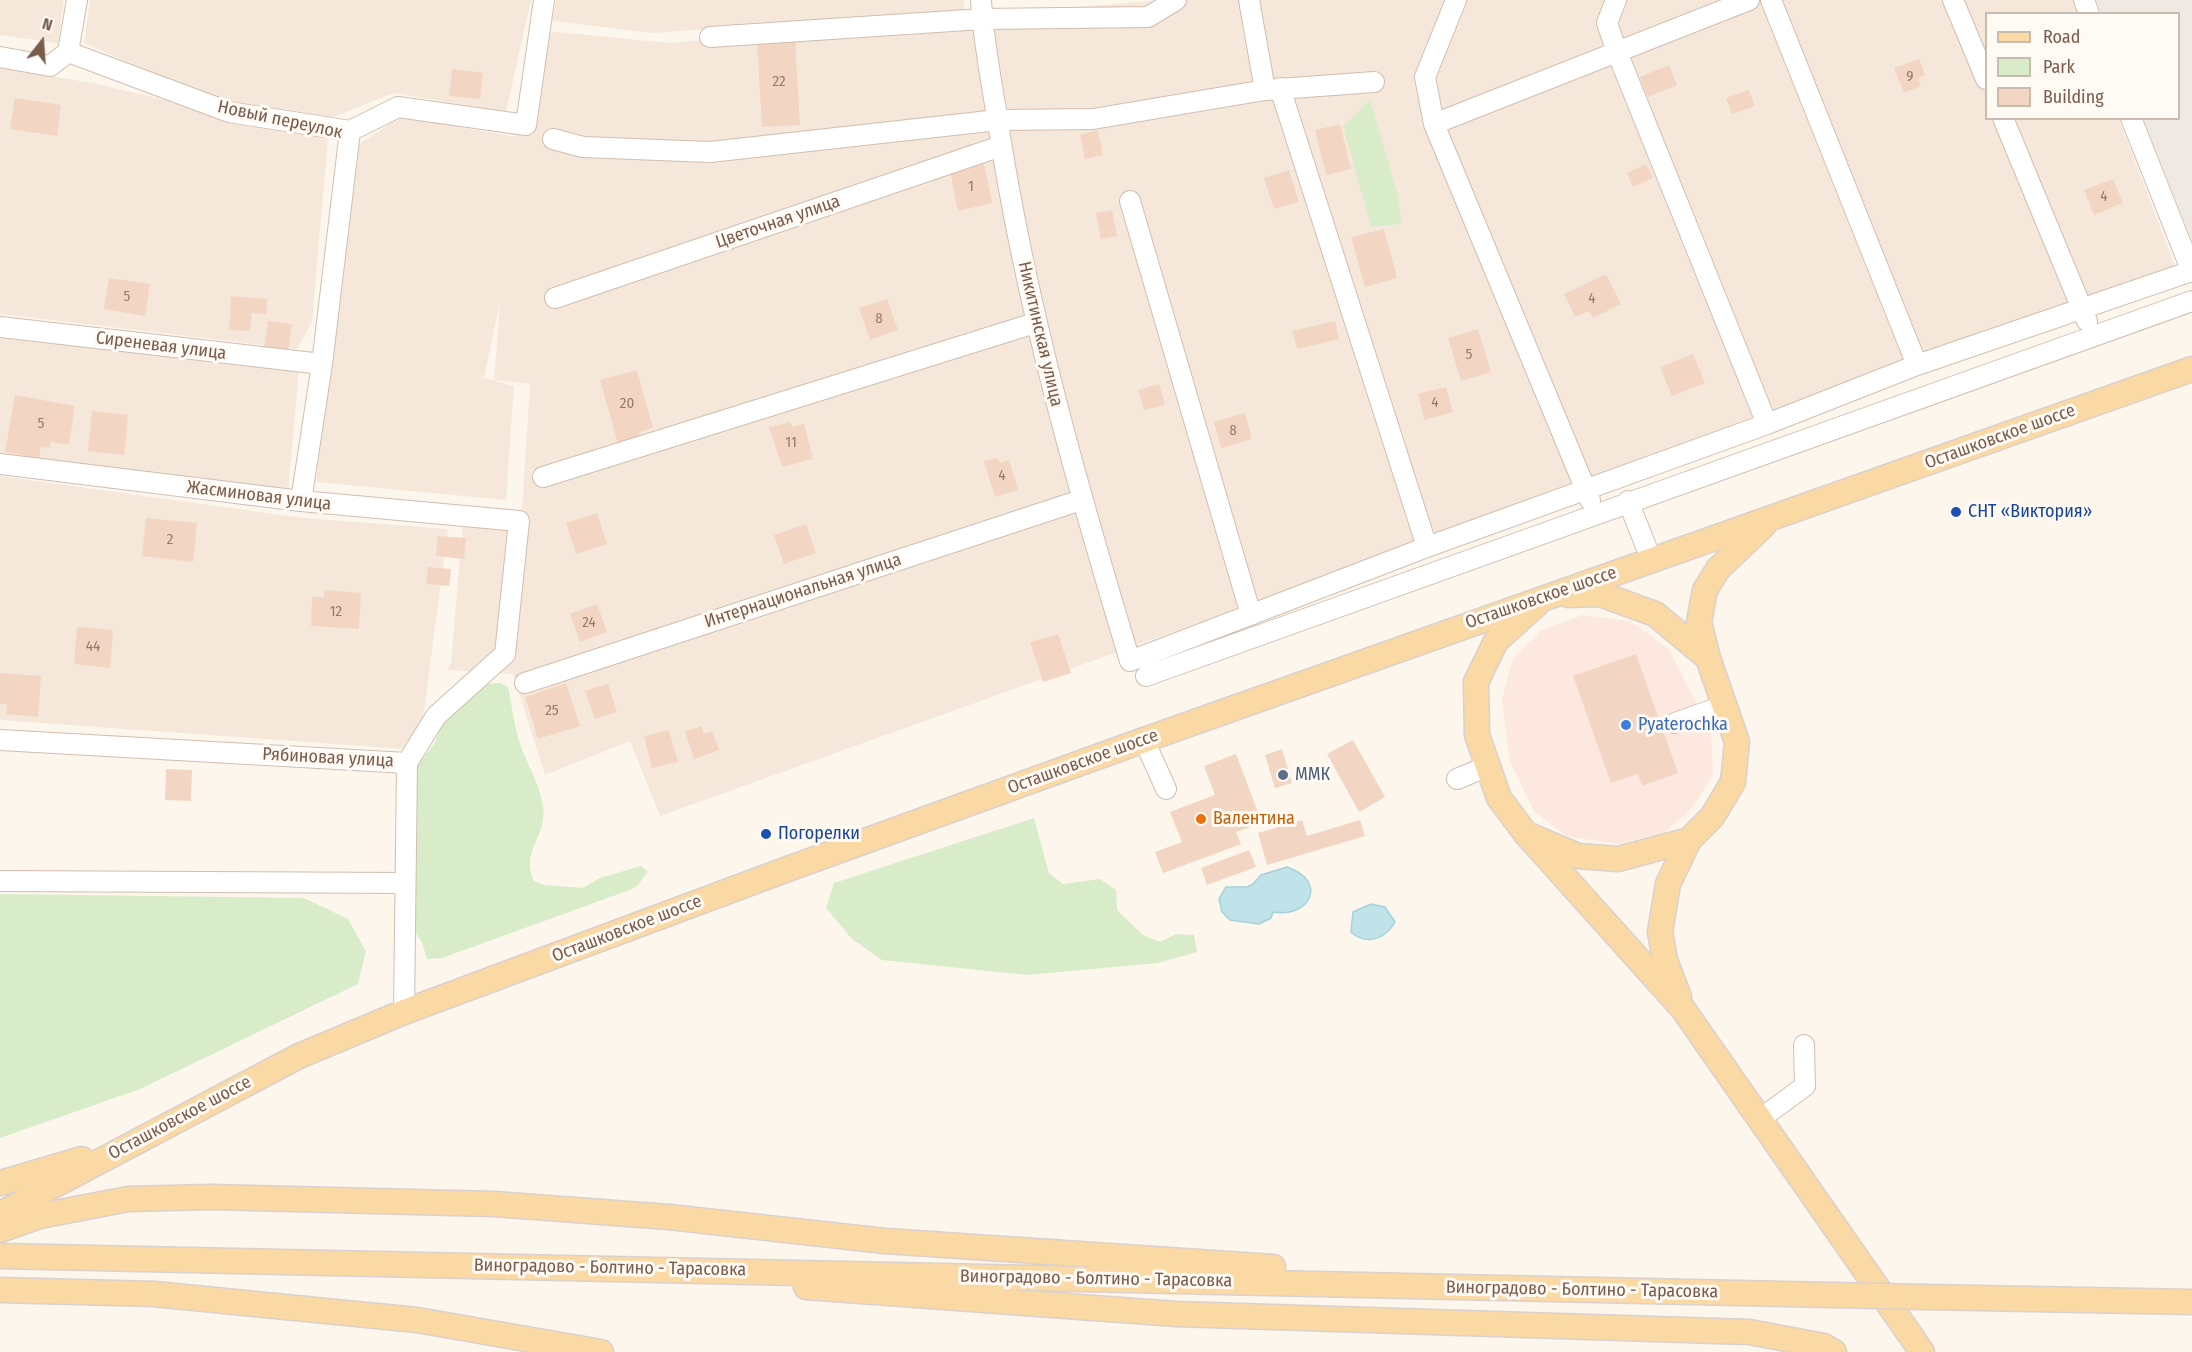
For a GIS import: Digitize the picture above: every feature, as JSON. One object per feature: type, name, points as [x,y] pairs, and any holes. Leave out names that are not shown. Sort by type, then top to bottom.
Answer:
[{"type":"main road","name":"Осташковское шоссе","points":[[0,1214],[299,1056],[404,1012],[764,877],[1144,740],[2192,369]]},
{"type":"main road","points":[[1683,1009],[1665,960],[1660,932],[1668,884],[1689,840],[1712,817],[1733,782],[1737,742],[1708,658],[1699,622],[1706,590],[1718,569],[1770,519]]},
{"type":"main road","points":[[1708,658],[1655,614],[1600,594],[1547,596],[1496,641],[1476,682],[1477,735],[1499,798],[1526,834],[1683,1009],[1922,1352]]},
{"type":"main road","points":[[1526,834],[1578,856],[1618,859],[1689,840]]},
{"type":"main road","points":[[0,1183],[133,1144]]},
{"type":"main road","points":[[0,1230],[40,1216],[128,1199],[211,1197],[494,1204],[669,1217],[885,1241],[1197,1263],[1722,1293]]},
{"type":"main road","name":"Виноградово - Болтино - Тарасовка","points":[[0,1256],[2192,1302]]},
{"type":"main road","points":[[508,1265],[1176,1314],[1749,1332],[1824,1346],[1834,1352]]},
{"type":"main road","points":[[0,1290],[128,1293],[417,1320],[601,1352]]},
{"type":"street","points":[[0,57],[50,66],[68,52],[77,0]]},
{"type":"street","points":[[350,131],[398,107],[526,125],[544,0]]},
{"type":"street","points":[[710,37],[981,10],[1148,17],[1176,0]]},
{"type":"street","points":[[1249,0],[1273,89],[1427,547]]},
{"type":"street","points":[[1456,0],[1425,77],[1434,124],[1595,513]]},
{"type":"street","points":[[1616,0],[1607,22],[1617,52],[1767,424]]},
{"type":"street","points":[[1434,124],[1749,0]]},
{"type":"street","points":[[1771,0],[1917,365]]},
{"type":"street","points":[[1953,0],[1985,77]]},
{"type":"street","name":"Никитинская улица","points":[[981,10],[1000,146],[1035,323],[1081,500],[1130,661],[1251,615]]},
{"type":"street","name":"Новый переулок","points":[[68,52],[229,112],[350,131],[322,364],[301,501]]},
{"type":"street","points":[[553,139],[583,147],[710,152],[998,120],[1093,119],[1273,89],[1374,82]]},
{"type":"street","points":[[2004,120],[2093,336]]},
{"type":"street","points":[[1130,201],[1251,615],[1427,547],[1767,424],[1917,365],[2192,272],[2132,120]]},
{"type":"street","name":"Цветочная улица","points":[[555,298],[1000,146]]},
{"type":"street","points":[[1146,676],[1628,501],[2192,301]]},
{"type":"street","points":[[543,477],[1035,323]]},
{"type":"street","name":"Сиреневая улица","points":[[0,327],[322,364]]},
{"type":"street","name":"Жасминовая улица","points":[[0,464],[301,501],[519,521],[504,654],[436,716],[407,763]]},
{"type":"street","name":"Интернациональная улица","points":[[525,682],[1081,500]]},
{"type":"street","points":[[1628,501],[1651,560]]},
{"type":"street","points":[[1675,723],[1726,705]]},
{"type":"street","name":"Рябиновая улица","points":[[0,740],[407,763],[404,1012]]},
{"type":"street","points":[[1144,740],[1166,789]]},
{"type":"street","points":[[1458,779],[1488,766]]},
{"type":"street","points":[[0,881],[405,883]]},
{"type":"street","points":[[1760,1119],[1805,1086],[1804,1045]]},
{"type":"shaded area","points":[[0,0],[64,0],[58,43],[0,35]]},
{"type":"shaded area","points":[[90,0],[531,0],[506,112],[393,93],[327,120],[224,104],[84,43]]},
{"type":"shaded area","points":[[556,0],[964,0],[964,11],[652,33],[552,21]]},
{"type":"shaded area","points":[[1161,0],[2074,0],[2079,12],[1985,12],[1985,120],[2119,120],[2175,266],[1917,365],[660,816],[630,741],[545,775],[513,674],[447,670],[451,663],[464,510],[522,510],[530,384],[494,380],[500,302],[484,378],[514,386],[506,500],[316,482],[355,147],[401,116],[515,137],[533,34],[558,32],[669,43]]},
{"type":"shaded area","points":[[2096,0],[2192,0],[2192,242],[2143,120],[2180,120],[2180,12],[2101,12]]},
{"type":"shaded area","points":[[0,68],[93,83],[328,139],[312,322],[297,349],[0,314]]},
{"type":"shaded area","points":[[0,332],[299,371],[288,491],[0,456]]},
{"type":"shaded area","points":[[0,476],[303,518],[448,529],[419,750],[0,720]]},
{"type":"shaded area","points":[[1583,615],[1630,621],[1669,649],[1711,732],[1713,775],[1691,809],[1664,833],[1617,844],[1566,836],[1534,811],[1510,762],[1502,700],[1513,658],[1541,631]]},
{"type":"green space","points":[[1370,100],[1399,199],[1401,224],[1371,227],[1343,126]]},
{"type":"green space","points":[[500,683],[508,687],[519,741],[543,806],[542,826],[530,860],[534,881],[544,885],[583,888],[600,878],[641,866],[648,872],[636,887],[627,891],[442,958],[427,959],[422,942],[400,911],[415,769],[434,744],[445,717],[480,684]]},
{"type":"green space","points":[[1034,818],[1049,873],[1063,884],[1100,879],[1116,890],[1117,910],[1143,935],[1160,942],[1176,934],[1194,935],[1197,952],[1158,963],[1027,975],[882,960],[852,939],[826,908],[834,883]]},
{"type":"green space","points":[[0,894],[304,898],[348,919],[366,951],[358,984],[140,1089],[0,1138]]},
{"type":"water","points":[[1287,867],[1300,873],[1311,889],[1310,897],[1305,904],[1286,912],[1273,912],[1271,918],[1259,924],[1230,920],[1222,912],[1219,899],[1226,887],[1247,887],[1261,875]]},
{"type":"water","points":[[1371,904],[1385,907],[1395,922],[1381,936],[1375,939],[1363,939],[1351,932],[1353,912]]},
{"type":"building","points":[[795,38],[800,125],[762,127],[757,40]]},
{"type":"building","points":[[1919,59],[1925,75],[1918,78],[1921,86],[1904,93],[1894,68]]},
{"type":"building","points":[[1669,65],[1677,85],[1648,97],[1640,77]]},
{"type":"building","points":[[452,69],[483,73],[480,99],[449,96]]},
{"type":"building","points":[[1749,90],[1755,106],[1732,114],[1726,98]]},
{"type":"building","points":[[15,98],[61,105],[57,136],[10,129]]},
{"type":"building","points":[[1340,124],[1351,169],[1326,175],[1315,130]]},
{"type":"building","points":[[1098,130],[1103,155],[1085,159],[1080,135]]},
{"type":"building","points":[[984,163],[992,203],[958,211],[950,171]]},
{"type":"building","points":[[1646,164],[1653,178],[1633,187],[1627,173]]},
{"type":"building","points":[[1289,170],[1299,202],[1274,209],[1264,178]]},
{"type":"building","points":[[2113,179],[2123,203],[2094,215],[2084,190]]},
{"type":"building","points":[[1112,210],[1117,236],[1101,239],[1096,213]]},
{"type":"building","points":[[1384,229],[1397,278],[1365,287],[1351,237]]},
{"type":"building","points":[[1606,274],[1621,304],[1593,318],[1589,311],[1575,317],[1564,294]]},
{"type":"building","points":[[109,278],[150,284],[145,316],[104,309]]},
{"type":"building","points":[[231,296],[267,299],[266,314],[252,313],[250,331],[229,330]]},
{"type":"building","points":[[887,299],[898,330],[870,340],[859,308]]},
{"type":"building","points":[[268,321],[292,324],[288,352],[264,349]]},
{"type":"building","points":[[1335,321],[1339,339],[1297,349],[1292,331]]},
{"type":"building","points":[[1478,329],[1491,372],[1461,381],[1448,338]]},
{"type":"building","points":[[1693,354],[1705,383],[1672,396],[1660,367]]},
{"type":"building","points":[[637,370],[653,428],[639,432],[642,441],[619,447],[600,380]]},
{"type":"building","points":[[1159,384],[1165,405],[1144,410],[1138,390]]},
{"type":"building","points":[[1446,387],[1453,412],[1424,420],[1418,394]]},
{"type":"building","points":[[15,395],[75,406],[69,445],[50,442],[51,448],[41,447],[39,458],[5,452]]},
{"type":"building","points":[[92,411],[128,415],[124,455],[88,451]]},
{"type":"building","points":[[1245,413],[1252,439],[1221,448],[1214,422]]},
{"type":"building","points":[[790,422],[792,427],[804,424],[813,459],[782,467],[769,427]]},
{"type":"building","points":[[998,458],[1000,463],[1009,460],[1018,490],[995,497],[984,461]]},
{"type":"building","points":[[597,513],[607,544],[576,554],[566,523]]},
{"type":"building","points":[[146,518],[197,523],[193,562],[142,556]]},
{"type":"building","points":[[806,524],[816,553],[784,564],[774,535]]},
{"type":"building","points":[[438,536],[466,538],[464,559],[436,556]]},
{"type":"building","points":[[428,567],[451,569],[449,586],[426,584]]},
{"type":"building","points":[[325,590],[361,593],[359,629],[311,626],[312,597],[324,597]]},
{"type":"building","points":[[597,604],[607,632],[580,642],[570,614]]},
{"type":"building","points":[[77,627],[113,630],[110,668],[74,664]]},
{"type":"building","points":[[1058,634],[1071,673],[1043,682],[1030,642]]},
{"type":"building","name":"Pyaterochka","points":[[1636,654],[1678,773],[1642,786],[1638,774],[1611,783],[1573,676]]},
{"type":"building","points":[[0,673],[41,676],[38,717],[6,714],[7,704],[0,704]]},
{"type":"building","points":[[566,683],[580,726],[538,739],[525,697]]},
{"type":"building","points":[[608,684],[617,712],[595,719],[585,691]]},
{"type":"building","points":[[702,726],[704,734],[712,731],[719,750],[694,759],[685,731]]},
{"type":"building","points":[[669,730],[678,762],[652,768],[644,736]]},
{"type":"building","points":[[1353,740],[1385,797],[1359,812],[1327,754]]},
{"type":"building","points":[[1282,749],[1292,783],[1275,788],[1265,755]]},
{"type":"building","points":[[1236,754],[1262,823],[1236,832],[1241,844],[1163,873],[1155,852],[1182,842],[1170,812],[1215,795],[1204,766]]},
{"type":"building","points":[[166,769],[192,770],[191,801],[165,800]]},
{"type":"building","points":[[1302,820],[1307,836],[1360,820],[1365,836],[1267,865],[1258,833]]},
{"type":"building","points":[[1249,850],[1256,867],[1207,885],[1201,868]]},
{"type":"place","name":"СНТ «Виктория»","points":[[1956,512]]},
{"type":"place","name":"Pyaterochka","points":[[1626,725]]},
{"type":"place","name":"ММК","points":[[1283,775]]},
{"type":"place","name":"Валентина","points":[[1201,819]]},
{"type":"place","name":"Погорелки","points":[[766,834]]}]
